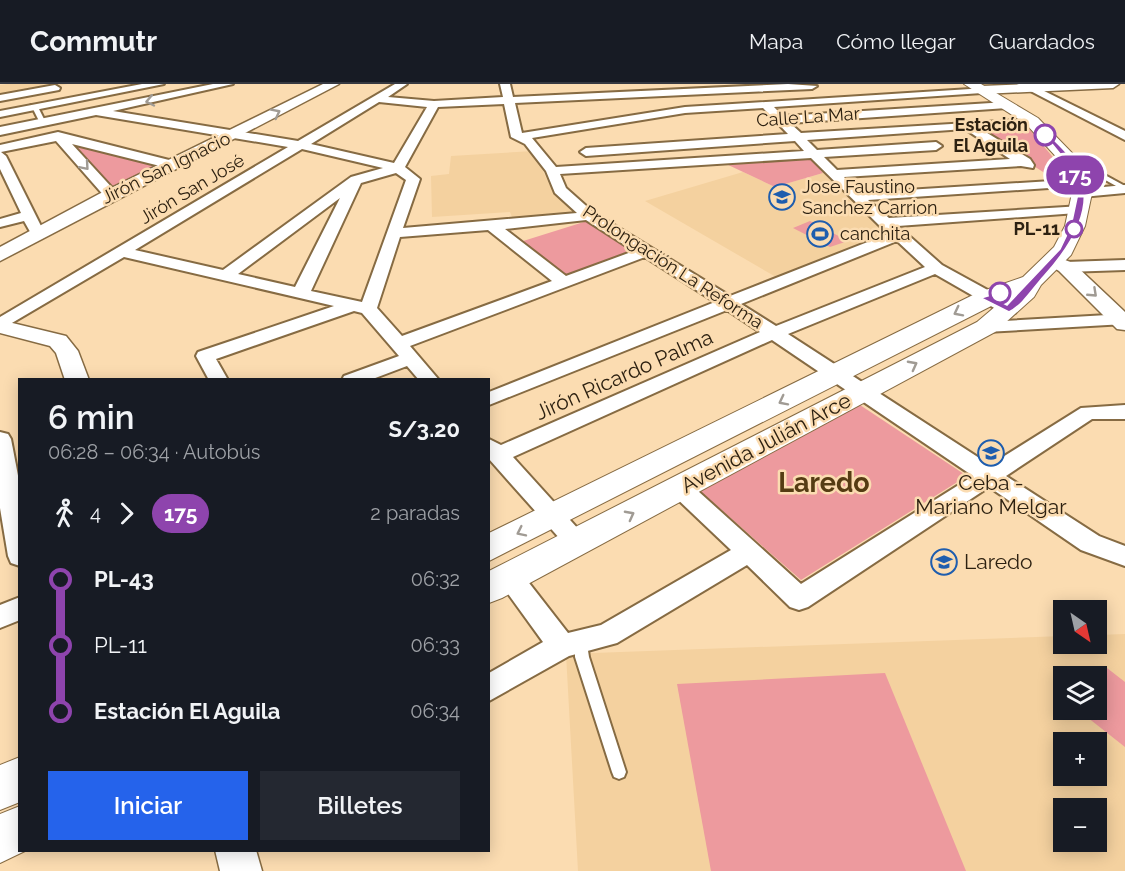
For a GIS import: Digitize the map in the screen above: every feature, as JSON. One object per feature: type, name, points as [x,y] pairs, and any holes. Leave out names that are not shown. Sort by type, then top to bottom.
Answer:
[{"type":"main road","points":[[976,87],[1032,121],[1068,159],[1078,190]]},
{"type":"main road","name":"Avenida Julián Arce","points":[[490,548],[985,298],[1031,282],[1060,259],[1075,226],[1078,190]]},
{"type":"main road","name":"Avenida Julián Arce","points":[[500,582],[986,327],[1026,292],[1031,282]]},
{"type":"main road","points":[[0,788],[18,780]]},
{"type":"main road","points":[[0,839],[18,830]]},
{"type":"street","points":[[0,114],[160,84]]},
{"type":"street","points":[[182,84],[192,92]]},
{"type":"street","points":[[0,131],[228,84]]},
{"type":"street","name":"Jirón San Ignacio","points":[[0,255],[111,195],[333,84]]},
{"type":"street","name":"Jirón San José","points":[[0,325],[402,84]]},
{"type":"street","points":[[505,84],[517,137],[640,119],[647,115],[721,106],[867,97],[976,87],[1113,84]]},
{"type":"street","points":[[573,84],[577,98]]},
{"type":"street","points":[[637,84],[645,94]]},
{"type":"street","points":[[850,84],[964,166]]},
{"type":"street","points":[[378,99],[434,104],[510,102],[758,86],[811,85],[826,100]]},
{"type":"street","points":[[1023,85],[1125,136]]},
{"type":"street","points":[[0,98],[66,86]]},
{"type":"street","points":[[224,277],[356,180],[398,168],[434,104]]},
{"type":"street","points":[[765,104],[856,197],[936,268],[985,298],[1009,309]]},
{"type":"street","points":[[779,120],[1006,105]]},
{"type":"street","points":[[721,106],[746,131]]},
{"type":"street","points":[[34,107],[44,123],[59,136],[111,195]]},
{"type":"street","points":[[685,110],[705,134]]},
{"type":"street","points":[[99,112],[299,145],[398,168],[413,179],[395,234],[360,308],[205,356],[218,378]]},
{"type":"street","points":[[647,115],[671,145]]},
{"type":"street","name":"Calle La Mar","points":[[586,152],[671,145],[705,134],[746,131],[796,136],[1032,121]]},
{"type":"street","points":[[966,125],[1055,183],[1078,190]]},
{"type":"street","points":[[572,129],[597,168]]},
{"type":"street","points":[[0,149],[59,136],[172,165]]},
{"type":"street","name":"Prolongación La Reforma","points":[[517,137],[530,141],[552,171],[560,190],[588,215],[727,302],[1090,543],[1125,556]]},
{"type":"street","points":[[552,171],[936,146]]},
{"type":"street","points":[[0,156],[38,234]]},
{"type":"street","points":[[834,174],[1025,162]]},
{"type":"street","points":[[300,295],[356,180]]},
{"type":"street","points":[[856,197],[1055,183]]},
{"type":"street","points":[[884,223],[1078,190],[1125,189]]},
{"type":"street","points":[[395,234],[493,227],[588,215]]},
{"type":"street","points":[[0,223],[28,216]]},
{"type":"street","points":[[493,227],[564,282]]},
{"type":"street","points":[[490,399],[898,235]]},
{"type":"street","points":[[122,252],[360,308],[428,378]]},
{"type":"street","points":[[355,378],[404,351],[564,282],[645,252]]},
{"type":"street","points":[[1060,259],[1089,267],[1125,265]]},
{"type":"street","points":[[1060,259],[1124,315]]},
{"type":"street","points":[[1089,267],[1124,315]]},
{"type":"street","name":"Jirón Ricardo Palma","points":[[494,450],[936,268]]},
{"type":"street","points":[[986,327],[1124,315]]},
{"type":"street","points":[[0,325],[58,340],[67,351],[76,378]]},
{"type":"street","points":[[680,488],[799,599],[1088,412],[1125,412]]},
{"type":"street","points":[[0,439],[18,544]]},
{"type":"street","points":[[494,450],[578,542]]},
{"type":"street","points":[[490,687],[572,644],[608,635],[748,552]]},
{"type":"street","points":[[500,582],[572,644]]},
{"type":"street","points":[[0,617],[18,609]]},
{"type":"street","points":[[236,852],[241,871]]},
{"type":"lane","points":[[1068,159],[1095,165],[1101,175],[1125,189]]},
{"type":"lane","points":[[1078,190],[1101,175]]},
{"type":"lane","points":[[572,644],[582,657],[619,772]]},
{"type":"shaded area","points":[[68,84],[0,96],[0,85]]},
{"type":"shaded area","points":[[1025,124],[1068,175],[1066,177],[1051,177],[972,127]]},
{"type":"shaded area","points":[[64,139],[162,165],[111,190]]},
{"type":"shaded area","points":[[533,151],[553,192],[580,214],[514,222],[510,212],[432,217],[431,176],[449,174],[451,156]]},
{"type":"shaded area","points":[[810,157],[823,173],[775,187],[724,163]]},
{"type":"shaded area","points":[[743,172],[775,187],[823,173],[885,234],[776,277],[645,201]]},
{"type":"shaded area","points":[[587,221],[634,252],[565,276],[520,242]]},
{"type":"shaded area","name":"canchita","points":[[810,221],[848,241],[830,247],[793,228]]},
{"type":"shaded area","points":[[860,405],[967,476],[801,580],[700,491]]},
{"type":"shaded area","points":[[1125,634],[1125,871],[578,871],[566,654],[1053,636],[1053,654],[1107,654],[1107,635]]},
{"type":"shaded area","points":[[1107,668],[1125,682],[1125,747],[1091,720],[1107,720]]},
{"type":"shaded area","points":[[885,673],[966,871],[711,871],[677,684]]},
{"type":"bus line","name":"175","points":[[1000,293],[985,298],[1009,309],[1026,292],[1031,282],[1063,250],[1075,226],[1082,193],[1068,159],[1045,135]]},
{"type":"place","name":"Estación El Aguila","points":[[1045,135]]},
{"type":"place","name":"Jose Faustino Sanchez Carrion","points":[[782,197]]},
{"type":"place","name":"PL-11","points":[[1074,229]]},
{"type":"place","name":"canchita","points":[[820,234]]},
{"type":"place","name":"Ceba - Mariano Melgar","points":[[991,453]]},
{"type":"place","name":"Laredo","points":[[944,562]]},
{"type":"district","name":"Laredo","points":[[824,483]]}]
